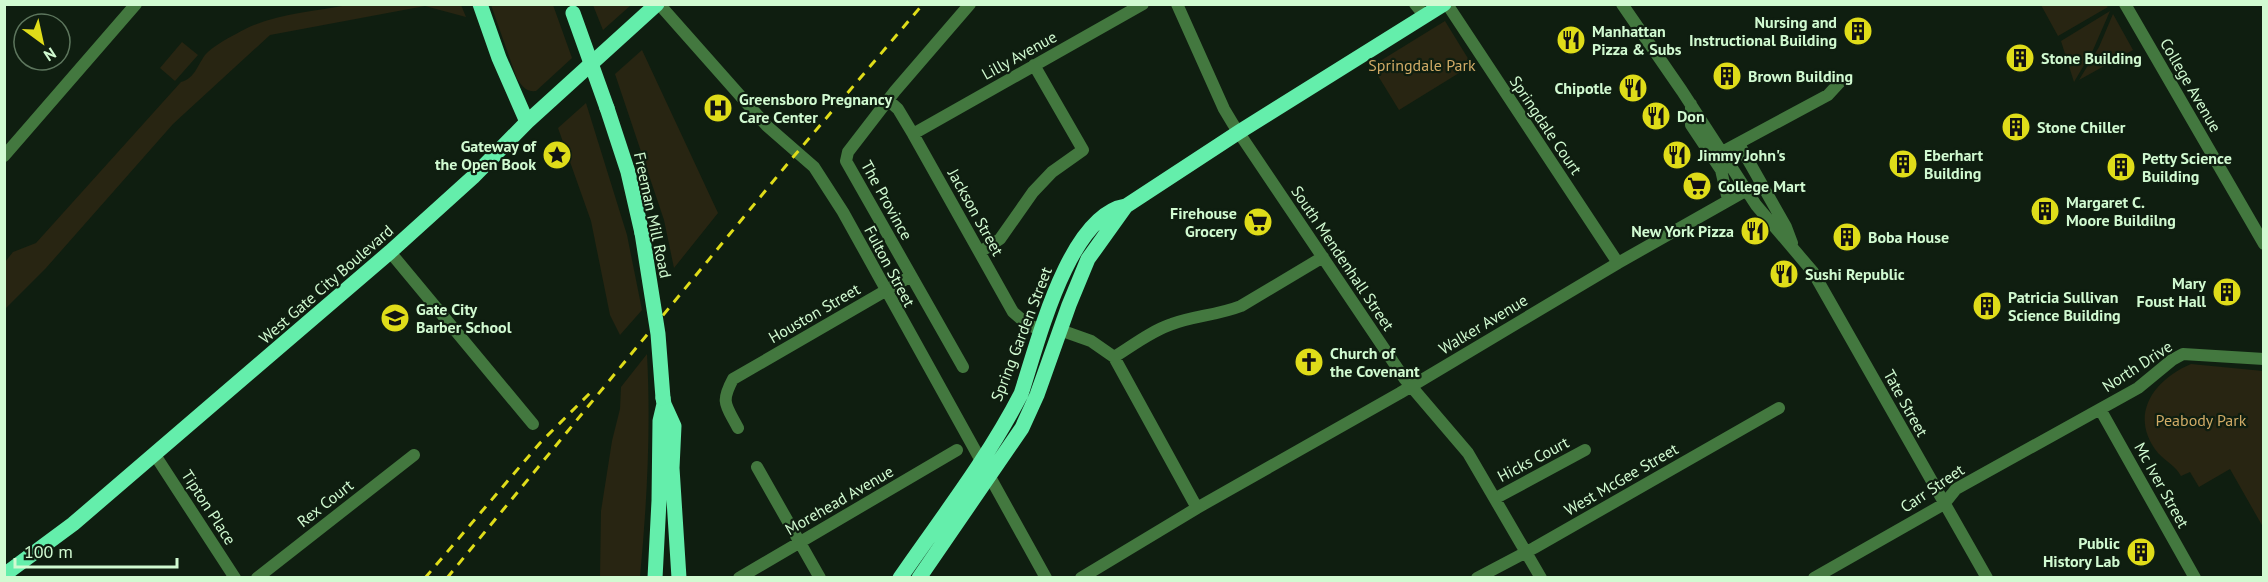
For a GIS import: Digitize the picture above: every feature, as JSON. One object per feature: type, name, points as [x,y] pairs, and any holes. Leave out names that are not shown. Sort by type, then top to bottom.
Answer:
[{"type":"main road","points":[[480,4],[499,58],[527,122]]},
{"type":"main road","name":"West Gate City Boulevard","points":[[4,575],[68,529],[390,252],[473,177],[527,122],[658,4]]},
{"type":"main road","name":"Spring Garden Street","points":[[919,578],[1022,428],[1088,259],[1126,206],[1419,10],[1445,4]]},
{"type":"main road","name":"Freeman Mill Road","points":[[571,9],[628,172],[642,233],[658,334],[664,401],[660,421],[655,578]]},
{"type":"main road","name":"Spring Garden Street","points":[[900,578],[981,463],[1021,394],[1062,273],[1074,252],[1084,237],[1104,216],[1114,208],[1126,206]]},
{"type":"main road","name":"Freeman Mill Road","points":[[664,401],[674,426],[672,468],[679,578]]},
{"type":"street","points":[[4,156],[136,4]]},
{"type":"street","name":"Fulton Street","points":[[658,4],[767,126],[814,167],[843,212],[1046,578]]},
{"type":"street","name":"The Province","points":[[963,367],[846,161],[849,152],[888,100],[970,4]]},
{"type":"street","name":"Lilly Avenue","points":[[913,134],[1143,4]]},
{"type":"street","name":"South Mendenhall Street","points":[[1178,4],[1224,109],[1371,331],[1411,385],[1468,453],[1541,578]]},
{"type":"street","name":"Springdale Court","points":[[1445,4],[1618,263]]},
{"type":"street","name":"Tate Street","points":[[1622,4],[1691,104],[1756,205],[1793,247],[1826,293],[1987,578]]},
{"type":"street","name":"College Avenue","points":[[2125,4],[2264,244]]},
{"type":"street","points":[[980,252],[1000,239],[1034,192],[1052,172],[1083,150],[1034,65]]},
{"type":"street","points":[[1722,152],[1828,95],[1840,82]]},
{"type":"street","name":"Jackson Street","points":[[888,100],[898,109],[913,134],[1013,312],[1028,325],[1042,330]]},
{"type":"street","name":"Tate Street","points":[[1691,104],[1691,124],[1720,170],[1728,200]]},
{"type":"street","name":"Tate Street","points":[[1739,144],[1786,227],[1793,247]]},
{"type":"street","name":"Walker Avenue","points":[[1081,578],[1197,508],[1747,190]]},
{"type":"street","points":[[390,252],[533,424]]},
{"type":"street","points":[[1114,357],[1169,324],[1241,306],[1323,257]]},
{"type":"street","name":"Houston Street","points":[[738,428],[726,405],[724,395],[733,379],[910,276]]},
{"type":"street","points":[[1060,330],[1091,341],[1114,357],[1197,508]]},
{"type":"street","name":"North Drive","points":[[2100,409],[2138,388],[2172,360],[2183,354],[2264,359]]},
{"type":"street","name":"West McGee Street","points":[[1478,578],[1779,408]]},
{"type":"street","name":"Carr Street","points":[[1814,578],[1944,504],[1956,489],[2100,409]]},
{"type":"street","name":"Mc Iver Street","points":[[2100,409],[2195,578]]},
{"type":"street","name":"Morehead Avenue","points":[[738,578],[957,450]]},
{"type":"street","name":"Hicks Court","points":[[1496,498],[1585,450]]},
{"type":"street","name":"Tipton Place","points":[[155,455],[235,578]]},
{"type":"street","name":"Rex Court","points":[[257,578],[414,455]]},
{"type":"street","points":[[757,468],[820,578]]},
{"type":"green space","points":[[2104,4],[2108,7],[2058,36],[2041,5]]},
{"type":"green space","points":[[348,5],[461,5],[466,17],[425,6],[270,35],[173,124],[46,268],[5,309],[5,262],[13,252],[36,243],[181,82],[193,75],[208,52],[228,38],[262,22]]},
{"type":"green space","points":[[491,5],[553,5],[572,58],[536,91],[527,90],[517,79]]},
{"type":"green space","points":[[593,5],[631,5],[603,30]]},
{"type":"green space","points":[[2110,11],[2093,50],[2074,82],[2061,41]]},
{"type":"green space","points":[[2113,14],[2133,50],[2079,80],[2099,47]]},
{"type":"green space","name":"Springdale Park","points":[[1445,21],[1472,65],[1399,110],[1372,66]]},
{"type":"green space","points":[[182,42],[198,55],[175,81],[160,68]]},
{"type":"green space","points":[[642,50],[718,213],[674,268],[664,220],[615,74]]},
{"type":"green space","points":[[586,103],[627,235],[642,310],[620,335],[610,315],[591,221],[558,128]]},
{"type":"green space","points":[[647,354],[648,466],[640,577],[600,577],[601,511],[612,441],[620,409],[621,387]]},
{"type":"green space","name":"Peabody Park","points":[[2191,364],[2263,371],[2263,527],[2230,469],[2199,487],[2190,472],[2181,476],[2158,453],[2149,439],[2145,426],[2145,413],[2149,401],[2166,379]]},
{"type":"railway","points":[[447,578],[789,162],[923,4]]},
{"type":"railway","points":[[425,578],[540,443],[590,393]]},
{"type":"place","name":"Nursing and Instructional Building","points":[[1858,31]]},
{"type":"place","name":"Manhattan Pizza & Subs","points":[[1571,40]]},
{"type":"place","name":"Stone Building","points":[[2020,58]]},
{"type":"place","name":"Brown Building","points":[[1727,76]]},
{"type":"place","name":"Chipotle","points":[[1633,88]]},
{"type":"place","name":"Greensboro Pregnancy Care Center","points":[[718,108]]},
{"type":"place","name":"Don","points":[[1656,116]]},
{"type":"place","name":"Stone Chiller","points":[[2016,127]]},
{"type":"place","name":"Gateway of the Open Book","points":[[557,155]]},
{"type":"place","name":"Jimmy John's","points":[[1677,155]]},
{"type":"place","name":"Eberhart Building","points":[[1903,164]]},
{"type":"place","name":"Petty Science Building","points":[[2121,167]]},
{"type":"place","name":"College Mart","points":[[1697,186]]},
{"type":"place","name":"Margaret C. Moore Buildilng","points":[[2045,211]]},
{"type":"place","name":"Firehouse Grocery","points":[[1258,222]]},
{"type":"place","name":"New York Pizza","points":[[1755,231]]},
{"type":"place","name":"Boba House","points":[[1847,237]]},
{"type":"place","name":"Sushi Republic","points":[[1784,274]]},
{"type":"place","name":"Mary Foust Hall","points":[[2227,292]]},
{"type":"place","name":"Patricia Sullivan Science Building","points":[[1987,306]]},
{"type":"place","name":"Gate City Barber School","points":[[395,318]]},
{"type":"place","name":"Church of the Covenant","points":[[1309,362]]},
{"type":"place","name":"Public History Lab","points":[[2141,552]]}]
